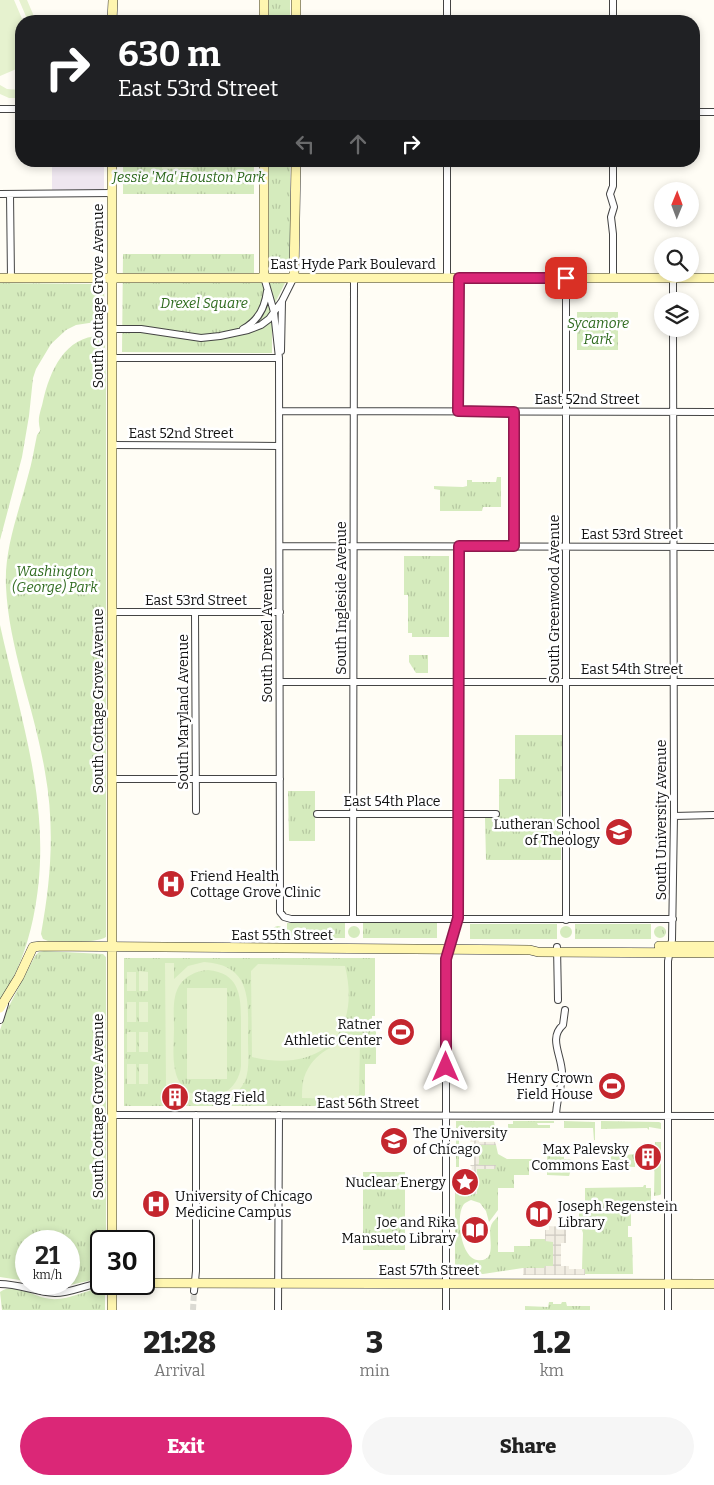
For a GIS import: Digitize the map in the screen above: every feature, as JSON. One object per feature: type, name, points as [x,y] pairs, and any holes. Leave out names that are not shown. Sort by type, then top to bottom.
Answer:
[{"type":"main road","points":[[112,15],[113,0]]},
{"type":"main road","points":[[264,0],[264,15]]},
{"type":"main road","points":[[296,0],[296,15]]},
{"type":"main road","name":"South Cottage Grove Avenue","points":[[112,167],[112,1230]]},
{"type":"main road","points":[[264,167],[264,277]]},
{"type":"main road","points":[[294,278],[296,167]]},
{"type":"main road","name":"East Hyde Park Boulevard","points":[[0,278],[654,278]]},
{"type":"main road","name":"East Hyde Park Boulevard","points":[[699,278],[714,278]]},
{"type":"main road","name":"East 55th Street","points":[[3,1004],[33,947],[530,950],[538,952],[557,949],[671,949],[714,946]]},
{"type":"main road","name":"East 55th Street","points":[[671,949],[714,952]]},
{"type":"main road","name":"East 57th Street","points":[[155,1284],[194,1287],[278,1283],[714,1284]]},
{"type":"main road","points":[[112,1295],[112,1310]]},
{"type":"street","points":[[447,0],[447,15]]},
{"type":"street","points":[[614,0],[614,15]]},
{"type":"street","points":[[0,109],[15,109]]},
{"type":"street","points":[[700,112],[714,112]]},
{"type":"street","points":[[447,167],[447,278]]},
{"type":"street","points":[[613,167],[613,186],[610,194],[614,207],[611,217],[613,278]]},
{"type":"street","points":[[0,194],[112,193]]},
{"type":"street","points":[[10,194],[10,278]]},
{"type":"street","name":"South Drexel Avenue","points":[[264,277],[274,312],[279,358],[280,912]]},
{"type":"street","name":"South Drexel Avenue","points":[[279,358],[282,344],[282,301],[294,278]]},
{"type":"street","name":"South Ingleside Avenue","points":[[353,919],[354,278]]},
{"type":"street","points":[[458,411],[459,278]]},
{"type":"street","name":"South Greenwood Avenue","points":[[566,278],[566,920]]},
{"type":"street","name":"South Drexel Avenue","points":[[240,331],[257,318],[264,309],[267,290]]},
{"type":"street","points":[[113,328],[141,329],[201,338],[220,336],[261,325],[282,301]]},
{"type":"street","name":"South University Avenue","points":[[668,1310],[668,959],[671,949],[673,920],[674,816],[674,337]]},
{"type":"street","points":[[113,358],[279,358]]},
{"type":"street","name":"East 52nd Street","points":[[279,411],[714,412]]},
{"type":"street","points":[[514,412],[514,546]]},
{"type":"street","name":"East 52nd Street","points":[[112,446],[280,446]]},
{"type":"street","name":"East 53rd Street","points":[[280,546],[714,547]]},
{"type":"street","points":[[446,1310],[446,959],[458,918],[459,546]]},
{"type":"street","name":"East 53rd Street","points":[[112,612],[280,612]]},
{"type":"street","name":"South Maryland Avenue","points":[[195,612],[196,811]]},
{"type":"street","name":"East 54th Street","points":[[280,682],[714,682]]},
{"type":"street","points":[[112,779],[280,780]]},
{"type":"street","name":"East 54th Place","points":[[317,814],[496,814]]},
{"type":"street","points":[[674,816],[714,816]]},
{"type":"street","name":"East 55th Street","points":[[280,912],[284,917],[291,919],[673,920]]},
{"type":"street","points":[[557,949],[558,1000]]},
{"type":"street","points":[[0,1020],[3,1004]]},
{"type":"street","points":[[556,1116],[562,1074],[562,1059],[556,1046],[556,1036],[558,1029],[563,1025],[565,1010]]},
{"type":"street","name":"East 56th Street","points":[[112,1115],[714,1116]]},
{"type":"street","points":[[194,1287],[196,1115]]},
{"type":"street","points":[[278,1310],[279,1115]]},
{"type":"street","points":[[0,1284],[56,1293],[69,1292],[90,1286]]},
{"type":"shaded area","points":[[52,167],[104,167],[104,190],[52,190]]},
{"type":"shaded area","points":[[472,1137],[479,1137],[479,1142],[495,1142],[496,1145],[479,1145],[478,1165],[496,1165],[495,1169],[477,1169],[477,1194],[455,1194],[456,1171],[471,1171],[472,1167],[470,1165],[474,1165],[474,1142],[470,1142]]},
{"type":"shaded area","points":[[549,1226],[566,1227],[566,1243],[561,1243],[561,1266],[569,1266],[569,1269],[585,1269],[585,1275],[523,1275],[523,1268],[553,1266],[553,1242],[545,1241],[545,1230],[549,1230]]},
{"type":"green space","points":[[0,0],[14,0],[20,15],[15,15],[15,70],[0,76]]},
{"type":"green space","points":[[19,0],[27,0],[33,15],[25,15]]},
{"type":"green space","points":[[268,0],[290,0],[290,15],[268,15]]},
{"type":"green space","points":[[0,85],[7,89],[15,90],[15,98],[9,98],[0,94]]},
{"type":"green space","name":"Jessie 'Ma' Houston Park","points":[[123,167],[254,167],[254,194],[123,194]]},
{"type":"green space","points":[[162,167],[193,167],[193,168],[162,169]]},
{"type":"green space","points":[[268,167],[290,167],[291,253],[288,269],[270,268],[268,251]]},
{"type":"green space","name":"Drexel Square","points":[[123,254],[254,254],[254,283],[285,283],[272,309],[272,353],[122,352]]},
{"type":"green space","name":"Washington (George) Park","points":[[0,283],[101,284],[104,288],[105,318],[102,321],[76,325],[66,330],[51,344],[36,369],[33,378],[22,457],[0,540]]},
{"type":"green space","name":"Sycamore Park","points":[[577,312],[618,312],[618,350],[577,350]]},
{"type":"green space","name":"Washington (George) Park","points":[[103,336],[105,339],[106,386],[106,937],[94,941],[48,941],[43,939],[41,934],[49,874],[51,833],[48,793],[41,749],[12,634],[6,587],[7,558],[31,466],[37,435],[40,431],[39,420],[50,377],[62,356],[79,341],[90,337]]},
{"type":"green space","points":[[497,477],[501,477],[501,507],[483,507],[482,511],[440,511],[440,490],[434,489],[434,486],[463,487],[467,486],[467,480],[472,480],[472,482],[496,482]]},
{"type":"green space","points":[[404,556],[449,556],[449,637],[412,637],[412,633],[408,633],[408,595],[404,595]]},
{"type":"green space","name":"Washington (George) Park","points":[[0,625],[33,771],[38,807],[40,844],[39,881],[31,930],[16,971],[0,999]]},
{"type":"green space","points":[[409,655],[428,655],[428,673],[416,673],[409,662]]},
{"type":"green space","points":[[515,735],[562,735],[561,860],[486,860],[485,818],[499,817],[499,779],[515,779]]},
{"type":"green space","points":[[288,791],[315,791],[315,841],[289,841]]},
{"type":"green space","points":[[287,923],[345,923],[345,938],[287,938]]},
{"type":"green space","points":[[363,923],[437,923],[437,938],[363,938]]},
{"type":"green space","points":[[470,924],[557,924],[557,939],[470,939]]},
{"type":"green space","points":[[575,924],[651,924],[651,939],[575,939]]},
{"type":"green space","points":[[276,926],[280,926],[284,932],[280,938],[276,938],[272,934],[272,930]]},
{"type":"green space","points":[[352,926],[356,926],[360,932],[356,938],[352,938],[348,934],[348,930]]},
{"type":"green space","points":[[564,926],[568,926],[572,932],[568,938],[564,938],[560,934],[560,930]]},
{"type":"green space","points":[[658,926],[662,926],[666,932],[662,938],[658,938],[654,934],[654,930]]},
{"type":"green space","points":[[39,952],[103,954],[106,957],[106,1230],[90,1230],[90,1280],[80,1283],[80,1230],[15,1230],[15,1279],[0,1277],[0,1030],[7,1010],[35,956]]},
{"type":"green space","points":[[124,958],[375,958],[375,1016],[372,1016],[372,1030],[376,1030],[376,1064],[365,1064],[365,1106],[124,1106]]},
{"type":"green space","points":[[204,962],[220,965],[232,970],[239,978],[247,999],[247,1076],[238,1091],[230,1098],[210,1104],[189,1100],[180,1094],[173,1085],[166,1085],[165,963],[174,963],[174,979],[188,966]],"holes":[[[208,970],[228,976],[233,982],[240,998],[241,1066],[238,1079],[227,1092],[216,1096],[203,1097],[187,1090],[181,1084],[174,1067],[174,1001],[181,982],[188,977]]]},
{"type":"green space","points":[[258,964],[345,966],[349,991],[347,1012],[341,1030],[330,1044],[315,1054],[297,1059],[276,1061],[252,1057],[251,971]]},
{"type":"green space","points":[[139,971],[148,972],[148,991],[139,991]]},
{"type":"green space","points":[[127,972],[136,972],[136,991],[127,991]]},
{"type":"green space","points":[[187,988],[227,988],[227,1079],[187,1079]]},
{"type":"green space","points":[[127,1002],[136,1002],[136,1022],[127,1022]]},
{"type":"green space","points":[[139,1002],[148,1002],[148,1022],[139,1022]]},
{"type":"green space","points":[[127,1032],[136,1032],[136,1052],[127,1052]]},
{"type":"green space","points":[[139,1032],[148,1032],[148,1052],[139,1052]]},
{"type":"green space","points":[[350,1042],[360,1042],[359,1094],[354,1099],[302,1098],[306,1072],[317,1057],[332,1047]]},
{"type":"green space","points":[[127,1064],[136,1064],[136,1084],[127,1084]]},
{"type":"green space","points":[[139,1064],[148,1064],[148,1084],[139,1084]]},
{"type":"green space","points":[[456,1121],[494,1121],[495,1128],[465,1129],[465,1127],[458,1127],[458,1134],[463,1134],[463,1136],[459,1136],[459,1167],[456,1167]]},
{"type":"green space","points":[[513,1121],[554,1121],[554,1123],[537,1123],[538,1125],[550,1125],[550,1128],[508,1128],[508,1124],[513,1124]]},
{"type":"green space","points":[[564,1121],[595,1122],[595,1140],[593,1128],[564,1128]]},
{"type":"green space","points":[[601,1121],[659,1122],[661,1123],[661,1129],[649,1127],[649,1130],[647,1128],[601,1129]]},
{"type":"green space","points":[[655,1142],[661,1142],[661,1153],[659,1155],[661,1155],[661,1194],[654,1196]]},
{"type":"green space","points":[[479,1145],[496,1145],[498,1154],[507,1159],[534,1159],[534,1161],[529,1161],[529,1175],[514,1175],[514,1188],[498,1188],[498,1210],[489,1222],[486,1211],[480,1203],[471,1200],[464,1204],[461,1209],[460,1226],[463,1244],[467,1252],[477,1260],[484,1260],[488,1257],[491,1247],[490,1230],[498,1216],[498,1252],[514,1252],[514,1246],[530,1246],[530,1239],[553,1241],[553,1266],[483,1274],[455,1274],[455,1194],[477,1194],[477,1169],[495,1169],[495,1165],[478,1165]]},
{"type":"green space","points":[[547,1146],[564,1147],[564,1159],[574,1160],[569,1176],[547,1175]]},
{"type":"green space","points":[[611,1149],[630,1149],[630,1151],[626,1151],[626,1155],[635,1154],[635,1167],[611,1166]]},
{"type":"green space","points":[[363,1172],[405,1172],[405,1250],[363,1250]]},
{"type":"green space","points":[[646,1185],[646,1188],[651,1188],[651,1206],[631,1206],[631,1226],[628,1226],[628,1237],[632,1237],[633,1274],[585,1274],[585,1269],[582,1269],[583,1233],[577,1227],[577,1218],[579,1218],[579,1211],[585,1211],[585,1188],[643,1187]]},
{"type":"green space","points":[[5,1289],[15,1289],[15,1295],[37,1295],[52,1299],[67,1298],[90,1291],[90,1295],[105,1295],[105,1310],[2,1310],[0,1292]]},
{"type":"green space","points":[[549,1302],[561,1304],[566,1302],[567,1306],[590,1306],[590,1310],[525,1310],[525,1306],[548,1307]]},
{"type":"tunnel","points":[[193,1310],[194,1291]]},
{"type":"place","name":"Lutheran School of Theology","points":[[619,832]]},
{"type":"place","name":"Friend Health Cottage Grove Clinic","points":[[171,884]]},
{"type":"place","name":"Ratner Athletic Center","points":[[401,1032]]},
{"type":"place","name":"Henry Crown Field House","points":[[612,1086]]},
{"type":"place","name":"Stagg Field","points":[[175,1097]]},
{"type":"place","name":"The University of Chicago","points":[[394,1141]]},
{"type":"place","name":"Max Palevsky Commons East","points":[[648,1157]]},
{"type":"place","name":"Nuclear Energy","points":[[465,1182]]},
{"type":"place","name":"University of Chicago Medicine Campus","points":[[156,1204]]},
{"type":"place","name":"Joseph Regenstein Library","points":[[539,1214]]},
{"type":"place","name":"Joe and Rika Mansueto Library","points":[[475,1230]]},
{"type":"route","points":[[446,1067],[446,959],[458,918],[459,546],[514,546],[514,412],[458,411],[459,278],[566,278]]}]
